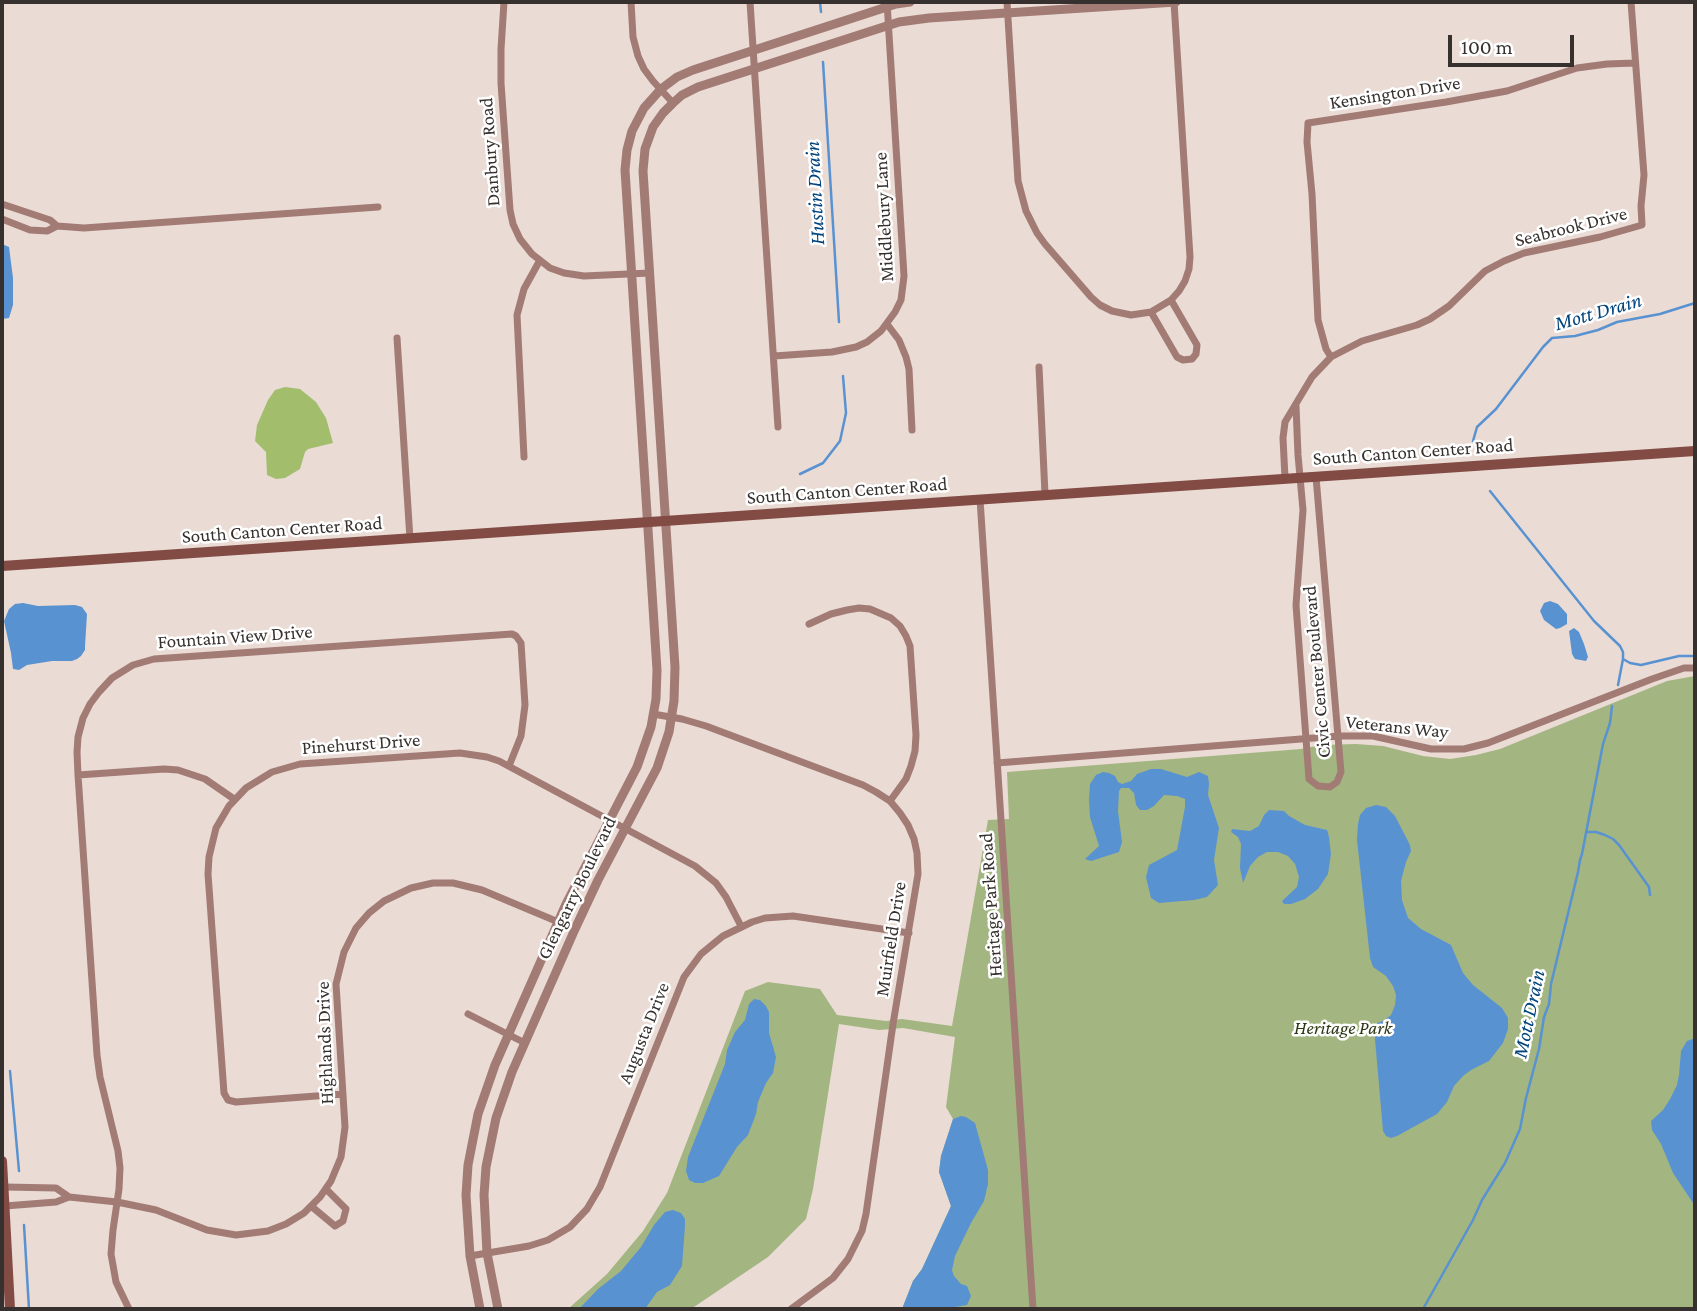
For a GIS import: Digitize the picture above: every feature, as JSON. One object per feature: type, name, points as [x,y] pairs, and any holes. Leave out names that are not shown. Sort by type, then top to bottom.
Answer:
[{"type":"main road","name":"South Canton Center Road","points":[[2,566],[1695,451]]},
{"type":"main road","points":[[2,1161],[10,1309]]},
{"type":"street","name":"Danbury Road","points":[[505,2],[500,70],[510,209],[520,239],[530,252],[550,268],[575,275],[650,273]]},
{"type":"street","points":[[631,2],[634,43],[638,56],[644,69],[673,103]]},
{"type":"street","points":[[750,2],[778,427]]},
{"type":"street","name":"Glengarry Boulevard","points":[[480,1309],[470,1255],[466,1195],[473,1135],[486,1089],[558,922],[637,766],[647,741],[657,685],[625,160],[632,131],[644,108],[661,89],[693,70],[887,4],[911,2]]},
{"type":"street","points":[[1007,2],[1018,181],[1030,221],[1079,284],[1100,305],[1131,315],[1151,312],[1171,300],[1185,281],[1191,257],[1174,2]]},
{"type":"street","name":"Glengarry Boulevard","points":[[498,1309],[487,1253],[484,1195],[490,1140],[502,1098],[575,929],[657,768],[671,717],[675,686],[674,648],[643,177],[644,158],[653,127],[682,95],[698,87],[899,22],[1174,2]]},
{"type":"street","name":"Seabrook Drive","points":[[1284,478],[1285,422],[1312,376],[1331,357],[1362,341],[1430,319],[1449,306],[1485,271],[1504,261],[1524,253],[1642,225],[1644,175],[1631,2]]},
{"type":"street","name":"Middlebury Lane","points":[[774,356],[842,351],[867,342],[887,324],[901,300],[904,275],[887,4]]},
{"type":"street","name":"Kensington Drive","points":[[1331,357],[1318,320],[1308,123],[1507,91],[1577,68],[1635,64]]},
{"type":"street","points":[[626,178],[643,177]]},
{"type":"street","points":[[2,204],[50,220],[57,226]]},
{"type":"street","points":[[2,219],[30,230],[47,231],[57,226],[84,229],[377,207]]},
{"type":"street","points":[[524,457],[517,315],[524,289],[540,260]]},
{"type":"street","points":[[1151,312],[1177,356],[1183,360],[1192,359],[1197,345],[1171,300]]},
{"type":"street","points":[[635,319],[653,318]]},
{"type":"street","points":[[887,324],[899,340],[909,369],[912,430]]},
{"type":"street","points":[[397,338],[410,539]]},
{"type":"street","points":[[1039,367],[1045,494]]},
{"type":"street","points":[[1296,406],[1300,477]]},
{"type":"street","points":[[642,435],[660,434]]},
{"type":"street","name":"Civic Center Boulevard","points":[[1300,477],[1303,510],[1296,605],[1309,779],[1318,786],[1330,787],[1337,782],[1341,772],[1316,477]]},
{"type":"street","name":"Heritage Park Road","points":[[980,499],[1033,1309]]},
{"type":"street","points":[[809,624],[831,614],[859,608],[870,609],[891,618],[906,636],[910,646],[915,751],[906,779],[890,801]]},
{"type":"street","name":"Fountain View Drive","points":[[129,1309],[116,1282],[111,1254],[121,1178],[120,1159],[97,1055],[78,775],[78,737],[90,704],[112,678],[142,662],[166,657],[509,634],[516,636],[521,643],[525,705],[521,736],[509,765]]},
{"type":"street","points":[[656,649],[674,648]]},
{"type":"street","name":"Veterans Way","points":[[997,764],[1339,736],[1373,736],[1431,749],[1464,748],[1488,743],[1652,679],[1684,668],[1695,668]]},
{"type":"street","name":"Muirfield Drive","points":[[653,714],[706,726],[863,785],[890,801],[908,825],[914,839],[918,874],[862,1231],[842,1268],[824,1286],[791,1309]]},
{"type":"street","name":"Pinehurst Drive","points":[[343,1094],[236,1102],[228,1100],[224,1093],[208,865],[216,828],[234,799],[263,776],[281,768],[300,764],[460,753],[487,757],[509,765],[695,866],[708,876],[726,897],[741,926]]},
{"type":"street","points":[[78,775],[178,770],[205,779],[234,799]]},
{"type":"street","name":"Highlands Drive","points":[[5,1206],[56,1202],[69,1198],[117,1202],[156,1210],[207,1230],[236,1235],[255,1234],[277,1228],[312,1206],[337,1169],[344,1147],[336,994],[338,971],[344,952],[362,921],[376,907],[411,888],[433,883],[453,883],[482,890],[575,929]]},
{"type":"street","name":"Augusta Drive","points":[[470,1255],[529,1246],[548,1240],[569,1227],[587,1209],[600,1187],[684,977],[709,946],[741,926],[765,918],[793,916],[909,933]]},
{"type":"street","points":[[468,1014],[525,1043]]},
{"type":"street","points":[[473,1135],[490,1140]]},
{"type":"street","name":"Highlands Drive","points":[[4,1187],[56,1188],[69,1198]]},
{"type":"street","points":[[312,1206],[335,1226],[343,1221],[346,1209],[326,1189]]},
{"type":"green space","points":[[285,387],[300,389],[316,402],[326,418],[333,443],[308,449],[300,469],[285,478],[276,479],[267,475],[266,452],[255,441],[257,425],[268,400],[275,390]]},
{"type":"green space","name":"Heritage Park","points":[[1695,676],[1695,1309],[902,1309],[951,1206],[939,1172],[941,1156],[953,1119],[946,1107],[955,1037],[903,1028],[879,1030],[839,1024],[806,1219],[768,1257],[691,1309],[568,1309],[607,1274],[643,1231],[667,1193],[745,991],[768,982],[820,989],[837,1015],[886,1021],[902,1019],[952,1026],[988,820],[1009,819],[1007,772],[1301,749],[1321,745],[1383,746],[1423,756],[1450,759],[1500,749],[1667,681]]},
{"type":"water","points":[[2,244],[9,247],[13,305],[9,318],[2,319]]},
{"type":"water","points":[[1550,601],[1558,604],[1567,614],[1567,624],[1560,628],[1556,629],[1544,620],[1540,611],[1544,603]]},
{"type":"water","points":[[15,604],[82,607],[87,614],[85,650],[81,656],[72,661],[52,661],[27,665],[19,670],[13,669],[4,621],[9,609]]},
{"type":"water","points":[[1574,628],[1579,632],[1584,644],[1588,657],[1586,661],[1575,659],[1572,654],[1569,631]]},
{"type":"water","points":[[1151,769],[1161,769],[1187,777],[1199,772],[1208,776],[1208,795],[1219,828],[1214,860],[1218,885],[1207,897],[1159,903],[1151,898],[1146,877],[1149,865],[1177,850],[1185,799],[1177,796],[1164,795],[1154,806],[1140,810],[1136,805],[1134,793],[1129,788],[1121,788],[1118,811],[1122,842],[1119,852],[1091,861],[1085,859],[1099,846],[1090,817],[1089,800],[1090,784],[1096,775],[1109,773],[1122,784]]},
{"type":"water","points":[[1376,805],[1386,807],[1395,816],[1410,845],[1411,851],[1401,881],[1402,900],[1408,918],[1421,929],[1451,945],[1463,973],[1473,985],[1502,1008],[1508,1018],[1508,1029],[1503,1043],[1489,1061],[1463,1076],[1437,1114],[1391,1138],[1383,1131],[1374,1028],[1377,1023],[1391,1015],[1396,995],[1386,976],[1373,967],[1370,958],[1357,840],[1360,815],[1366,808]]},
{"type":"water","points":[[1269,810],[1284,811],[1305,825],[1327,830],[1329,837],[1331,854],[1328,874],[1318,889],[1305,899],[1291,904],[1284,904],[1282,901],[1297,887],[1299,877],[1295,864],[1288,856],[1267,852],[1250,866],[1243,883],[1240,868],[1241,844],[1238,837],[1231,832],[1232,829],[1250,831],[1259,826]]},
{"type":"water","points":[[754,999],[760,1000],[769,1012],[769,1033],[776,1057],[773,1073],[758,1102],[748,1135],[719,1176],[703,1183],[695,1183],[689,1180],[686,1171],[688,1157],[725,1064],[727,1050]]},
{"type":"water","points":[[1695,1038],[1695,1206],[1673,1173],[1652,1130],[1651,1121],[1670,1099],[1677,1085],[1681,1051],[1687,1041]]},
{"type":"water","points":[[961,1116],[975,1123],[988,1170],[984,1201],[955,1256],[952,1270],[961,1284],[967,1286],[971,1296],[967,1305],[943,1309],[902,1309],[951,1206],[939,1172],[941,1156],[953,1119]]},
{"type":"water","points":[[673,1210],[681,1213],[685,1226],[682,1266],[670,1285],[657,1292],[645,1309],[579,1309],[621,1271],[665,1212]]},
{"type":"waterway","name":"Hustin Drain","points":[[820,2],[821,12]]},
{"type":"waterway","name":"Hustin Drain","points":[[823,62],[839,322]]},
{"type":"waterway","name":"Mott Drain","points":[[1473,441],[1477,427],[1496,409],[1552,338],[1575,336],[1617,322],[1660,314],[1695,303]]},
{"type":"waterway","name":"Hustin Drain","points":[[800,474],[823,463],[840,441],[846,413],[843,376]]},
{"type":"waterway","name":"Mott Drain","points":[[1490,491],[1594,621],[1620,646],[1623,659],[1618,685]]},
{"type":"waterway","points":[[1623,659],[1641,665],[1679,656],[1695,656]]},
{"type":"waterway","name":"Mott Drain","points":[[1423,1309],[1505,1163],[1520,1129],[1582,854],[1612,706]]},
{"type":"waterway","points":[[1586,832],[1596,832],[1613,839],[1649,887],[1650,895]]},
{"type":"waterway","points":[[10,1071],[19,1171]]},
{"type":"waterway","points":[[24,1225],[29,1309]]}]
